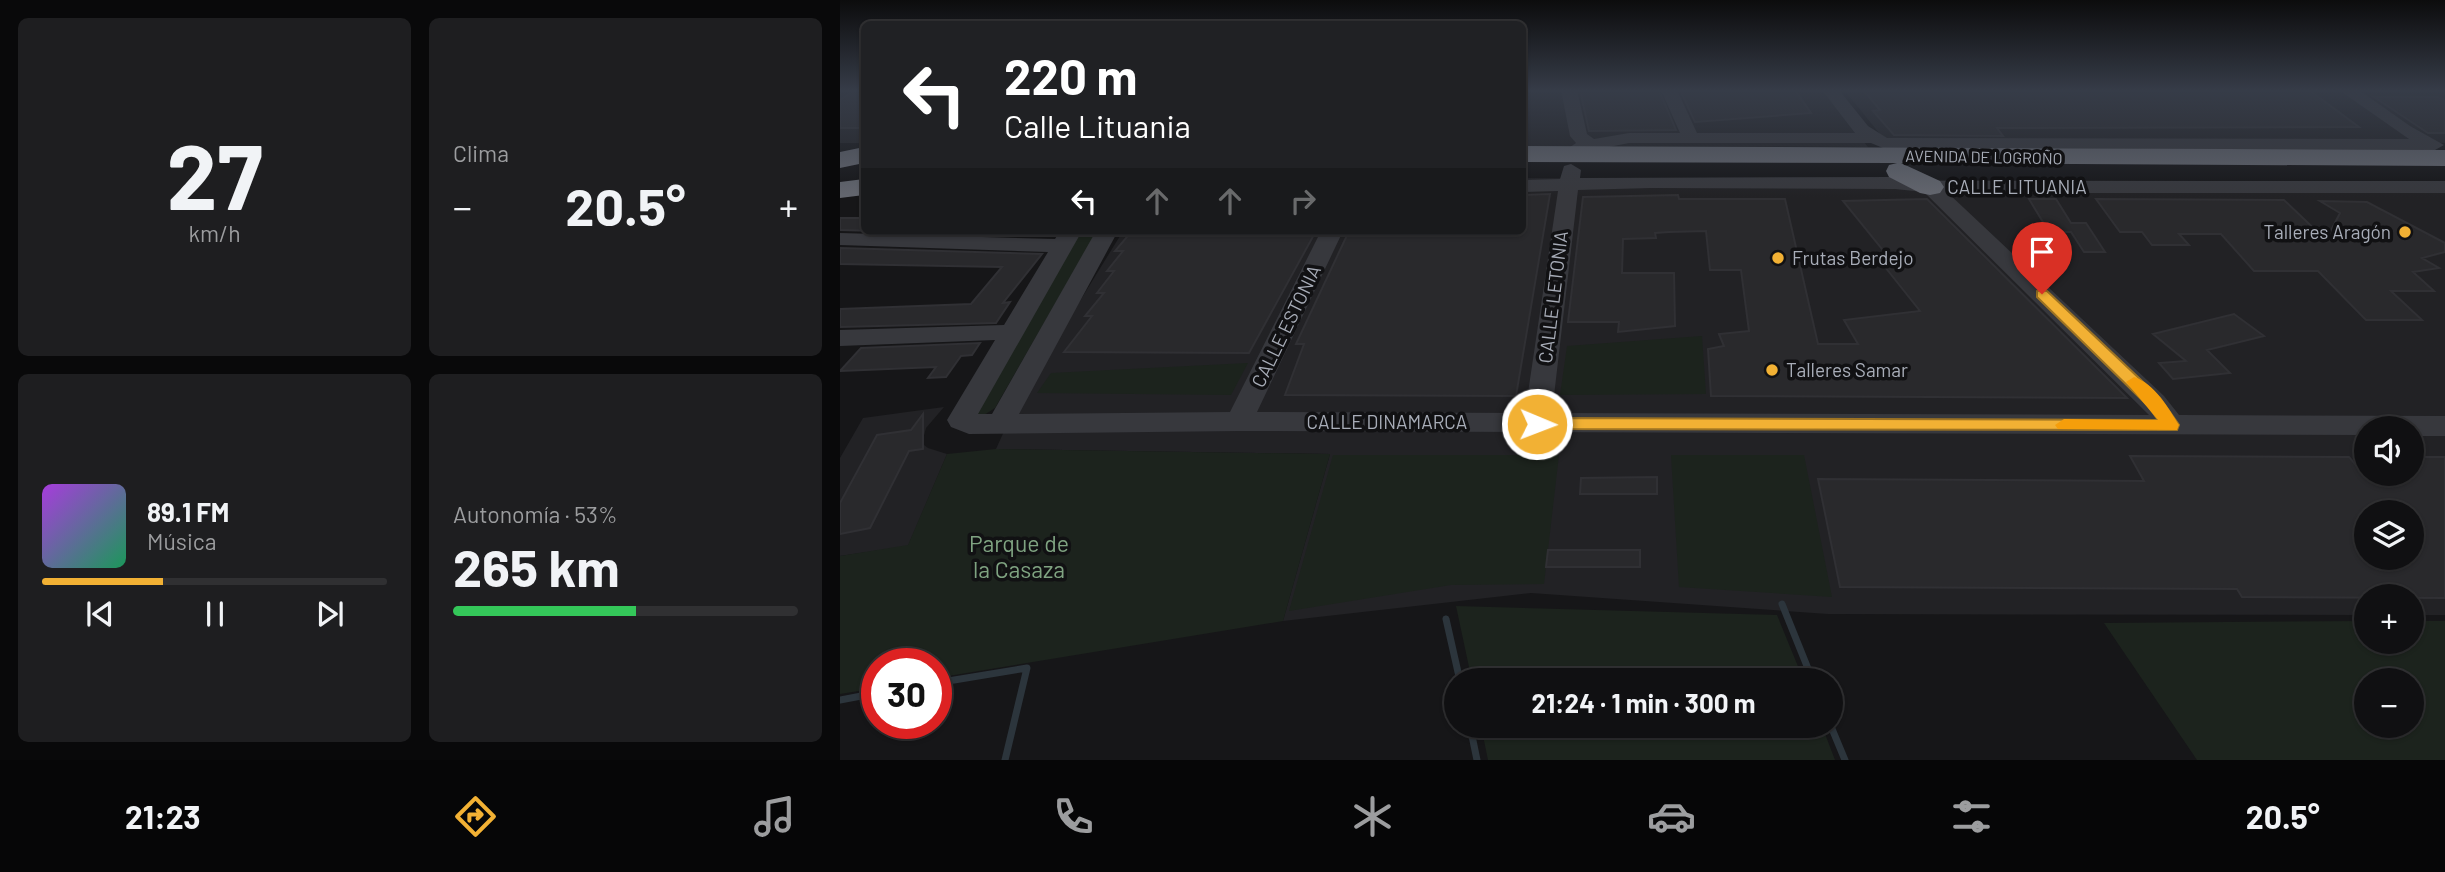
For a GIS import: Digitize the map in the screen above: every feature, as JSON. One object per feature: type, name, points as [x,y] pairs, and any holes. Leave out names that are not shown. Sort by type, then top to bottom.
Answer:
[{"type":"highway","points":[[1878,140],[1902,152],[1928,172]]},
{"type":"highway","name":"AVENIDA DE LOGROÑO","points":[[1526,155],[1574,164],[1723,176],[1928,172],[2442,150]]},
{"type":"highway","points":[[840,152],[861,154]]},
{"type":"highway","points":[[840,162],[861,155]]},
{"type":"highway","points":[[840,162],[861,166]]},
{"type":"highway","name":"AVENIDA DE LOGROÑO","points":[[1526,170],[1574,164],[1928,172],[2445,174]]},
{"type":"highway","points":[[840,190],[861,187]]},
{"type":"street","points":[[1574,164],[1579,136],[1577,125]]},
{"type":"street","points":[[1685,125],[1691,138]]},
{"type":"street","points":[[1858,125],[1878,140]]},
{"type":"street","points":[[2398,125],[2442,150]]},
{"type":"street","points":[[1526,184],[1629,138],[2442,150]]},
{"type":"street","name":"CALLE LETONIA","points":[[1537,424],[1574,164]]},
{"type":"street","points":[[1723,176],[1895,183],[1928,172]]},
{"type":"street","name":"CALLE LITUANIA","points":[[1928,172],[2445,187]]},
{"type":"street","name":"CALLE LITUANIA","points":[[1928,172],[2154,402],[2171,425]]},
{"type":"street","points":[[1000,424],[1105,235]]},
{"type":"street","name":"CALLE ESTONIA","points":[[1239,421],[1330,235]]},
{"type":"street","points":[[840,239],[1066,238]]},
{"type":"street","points":[[840,338],[1010,332],[1066,238]]},
{"type":"street","name":"CALLE DINAMARCA","points":[[1010,332],[961,420],[969,424],[1239,421],[2445,426]]},
{"type":"shaded area","points":[[840,125],[861,125],[861,143],[840,143]]},
{"type":"shaded area","points":[[1526,125],[1851,125],[1868,147],[1526,146]]},
{"type":"shaded area","points":[[1873,125],[2445,125],[2445,143],[1884,139]]},
{"type":"shaded area","points":[[1526,178],[2445,182],[2445,615],[2424,615],[2424,584],[2354,584],[2354,615],[1828,614],[1531,593],[1283,621],[1330,454],[996,449],[1016,405],[1121,235],[1526,235]]},
{"type":"shaded area","points":[[944,407],[926,428],[923,439],[928,448],[947,454],[908,546],[840,556],[840,458],[863,418]]},
{"type":"green space","points":[[1075,235],[1095,235],[995,408],[981,417],[973,416]]},
{"type":"green space","points":[[1702,336],[1706,394],[1560,395],[1567,346]]},
{"type":"green space","points":[[1248,363],[1231,395],[1037,393],[1051,373]]},
{"type":"green space","name":"Parque de la Casaza","points":[[996,449],[1330,454],[1283,621],[952,675],[952,648],[861,648],[861,691],[840,694],[840,556],[908,545],[947,454]]},
{"type":"green space","points":[[1333,455],[1559,455],[1544,584],[1451,585],[1289,611]]},
{"type":"green space","points":[[1671,455],[1804,455],[1832,597],[1679,587]]},
{"type":"green space","points":[[1456,606],[1777,615],[1799,668],[1469,668]]},
{"type":"green space","points":[[2354,621],[2354,654],[2424,654],[2424,621],[2445,621],[2445,760],[2197,760],[2104,623]]},
{"type":"green space","points":[[1483,738],[1827,738],[1835,760],[1488,760]]},
{"type":"building","points":[[840,125],[861,125],[861,128],[840,128]]},
{"type":"building","points":[[1588,125],[1674,125],[1676,130],[1589,131]]},
{"type":"building","points":[[1886,125],[2359,127],[1997,128],[2003,136],[1894,135]]},
{"type":"building","points":[[2417,125],[2445,125],[2445,133],[2428,133]]},
{"type":"building","points":[[1550,194],[1516,396],[1285,395],[1304,344],[1296,344],[1347,235],[1526,235],[1526,195]]},
{"type":"building","points":[[1678,195],[1679,199],[1785,199],[1818,344],[1858,344],[1844,320],[1920,311],[1885,267],[1895,265],[1843,201],[1927,199],[2127,398],[1711,396],[1708,349],[1724,346],[1719,334],[1749,331],[1741,270],[1710,270],[1706,231],[1655,233],[1656,238],[1623,239],[1622,273],[1674,273],[1675,326],[1618,332],[1619,322],[1568,322],[1583,197]]},
{"type":"building","points":[[2029,199],[2056,199],[2071,223],[2086,223],[2105,252],[2084,252],[2071,232],[2049,232]]},
{"type":"building","points":[[2096,199],[2284,200],[2326,240],[2340,213],[2320,201],[2367,202],[2445,243],[2445,252],[2422,258],[2439,268],[2413,272],[2434,291],[2391,291],[2422,320],[2366,320],[2318,271],[2254,271],[2221,234],[2179,234],[2189,245],[2152,245],[2142,232],[2120,232]]},
{"type":"building","points":[[840,218],[861,218],[861,231],[840,230]]},
{"type":"building","points":[[1129,235],[1314,235],[1249,353],[1064,352],[1092,316],[1085,316],[1104,293],[1097,293],[1114,271],[1107,271],[1123,251],[1115,251]]},
{"type":"building","points":[[840,248],[1042,254],[1003,303],[1010,302],[996,323],[840,327],[840,309],[971,304],[1002,267],[840,264]]},
{"type":"building","points":[[2234,314],[2264,336],[2207,350],[2230,373],[2173,379],[2159,363],[2186,361],[2153,334]]},
{"type":"building","points":[[980,343],[972,355],[961,356],[946,377],[928,378],[936,367],[840,371],[861,348]]},
{"type":"building","points":[[923,414],[923,449],[909,451],[870,528],[840,534],[840,503],[877,435],[911,430]]},
{"type":"building","points":[[2130,456],[2349,457],[2354,463],[2354,486],[2424,486],[2424,457],[2445,457],[2445,598],[2424,598],[2424,584],[2354,584],[2354,598],[2242,597],[2237,589],[1840,587],[1818,479],[2144,481]]},
{"type":"building","points":[[1657,477],[1657,494],[1580,494],[1581,478]]},
{"type":"building","points":[[1548,550],[1640,550],[1640,567],[1546,567]]},
{"type":"waterway","points":[[1782,604],[1808,668]]},
{"type":"waterway","points":[[1446,619],[1457,668]]},
{"type":"waterway","points":[[952,680],[1027,668],[1005,760]]},
{"type":"waterway","points":[[840,700],[861,696]]},
{"type":"waterway","points":[[1472,738],[1477,760]]},
{"type":"waterway","points":[[1836,738],[1845,760]]},
{"type":"slow traffic","points":[[2064,425],[2171,425],[2154,402],[2134,382]]},
{"type":"place","name":"Talleres Aragón","points":[[2405,232]]},
{"type":"place","name":"Frutas Berdejo","points":[[1778,258]]},
{"type":"place","name":"Talleres Samar","points":[[1772,370]]},
{"type":"route","points":[[1537,424],[2171,425],[2154,402],[2042,294]]}]
